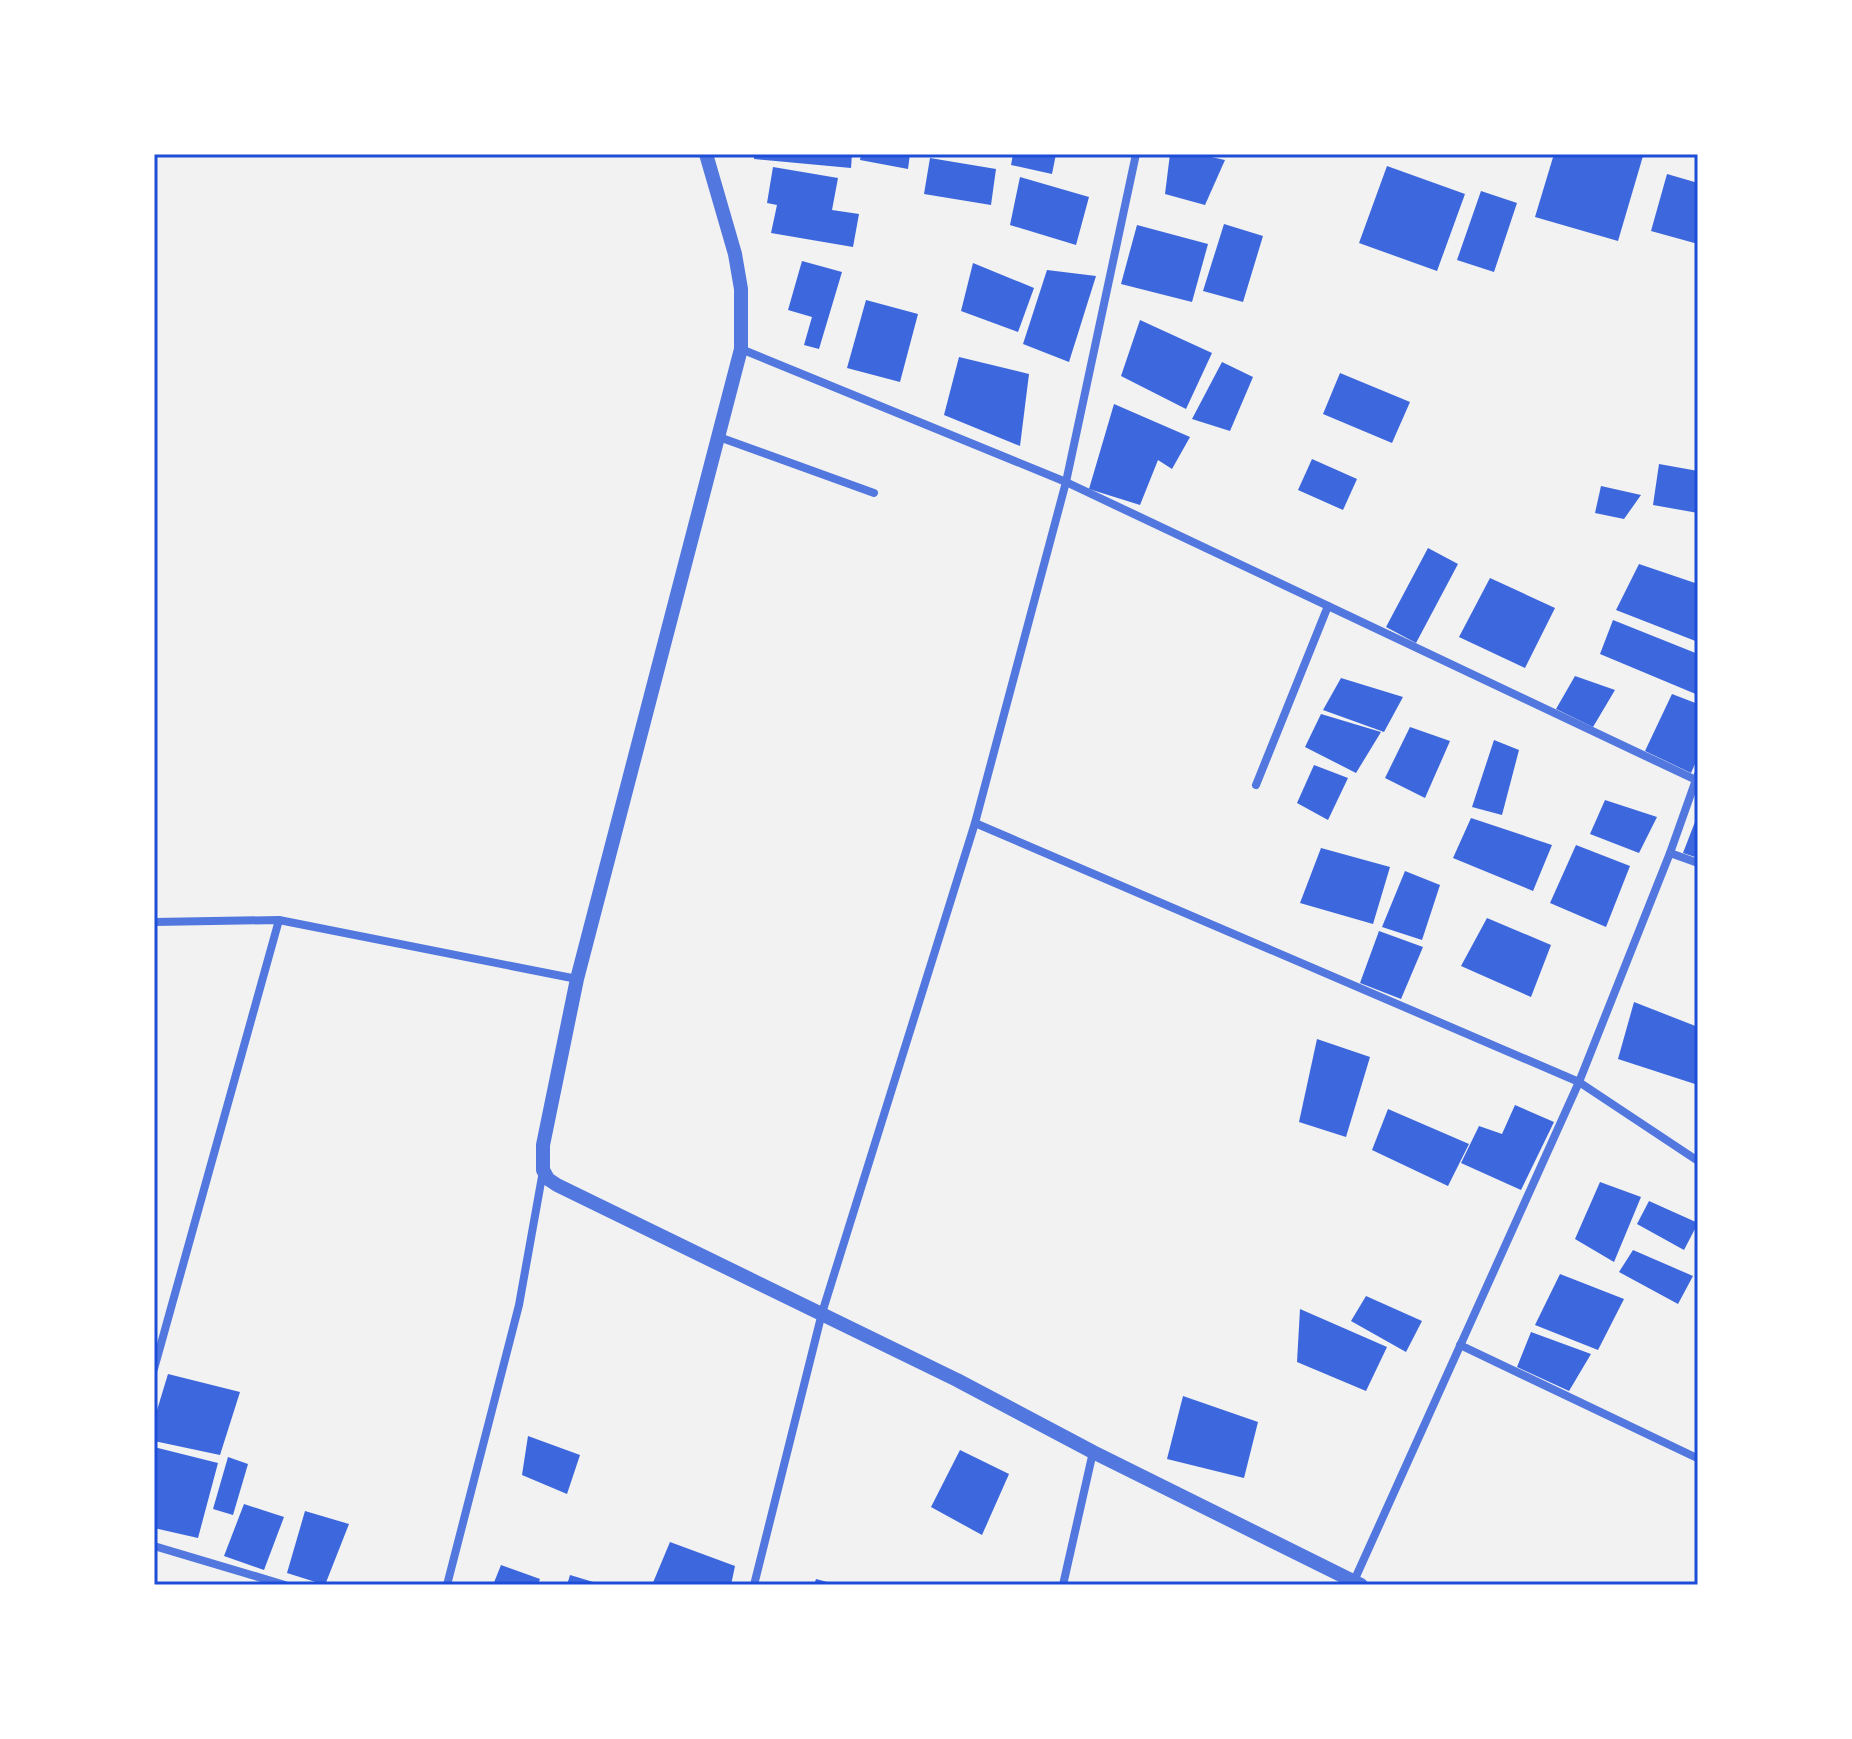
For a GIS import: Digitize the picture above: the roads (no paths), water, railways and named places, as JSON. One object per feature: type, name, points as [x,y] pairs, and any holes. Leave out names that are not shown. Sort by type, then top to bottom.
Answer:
[{"type":"street","points":[[447,1585],[519,1305],[543,1170],[545,1129],[577,979],[741,349],[741,289],[735,254],[706,154]]},
{"type":"street","points":[[754,1585],[822,1313],[975,823],[1066,482],[1136,154]]},
{"type":"street","points":[[543,1170],[548,1179],[557,1185],[822,1313],[1357,1583],[1579,1082],[1697,777],[1066,482],[741,349]]},
{"type":"street","points":[[719,437],[874,493]]},
{"type":"street","points":[[1256,785],[1328,606]]},
{"type":"street","points":[[975,823],[1579,1082],[1698,1161]]},
{"type":"street","points":[[1670,853],[1698,863]]},
{"type":"street","points":[[154,922],[279,920],[577,979]]},
{"type":"street","points":[[154,1369],[279,920]]},
{"type":"street","points":[[1460,1345],[1697,1458]]},
{"type":"street","points":[[1063,1585],[1093,1452]]},
{"type":"street","points":[[154,1546],[285,1585]]}]
